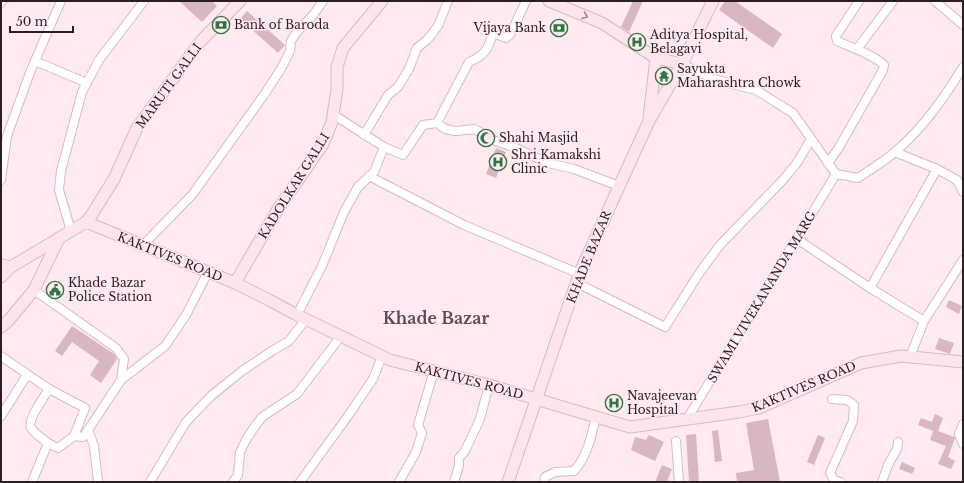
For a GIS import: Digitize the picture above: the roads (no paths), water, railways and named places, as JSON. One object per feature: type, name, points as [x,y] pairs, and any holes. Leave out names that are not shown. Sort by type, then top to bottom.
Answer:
[{"type":"main road","name":"MARUTI GALLI","points":[[86,222],[114,179],[137,128],[200,42],[240,1]]},
{"type":"main road","name":"KADOLKAR GALLI","points":[[235,283],[278,210],[323,144],[334,115],[338,89],[337,66],[343,48],[382,1]]},
{"type":"main road","points":[[549,1],[602,23],[656,58],[682,64]]},
{"type":"main road","name":"KHADE BAZAR","points":[[508,482],[578,279],[649,121],[682,64],[713,1]]},
{"type":"main road","points":[[649,121],[656,58]]},
{"type":"main road","points":[[1,277],[6,266],[60,238],[86,222]]},
{"type":"main road","name":"KAKTIVES ROAD","points":[[86,222],[235,283],[390,360],[489,385],[630,427],[759,408],[861,363],[901,356],[963,362]]},
{"type":"main road","points":[[1,327],[9,320],[34,290],[60,238]]},
{"type":"street","points":[[1,180],[7,136],[35,61],[61,1]]},
{"type":"street","points":[[71,231],[59,190],[61,171],[80,99],[99,60],[144,1]]},
{"type":"street","points":[[142,245],[192,195],[264,95],[281,69],[296,33],[314,14],[322,1]]},
{"type":"street","points":[[364,135],[388,94],[398,87],[409,69],[417,48],[427,40],[438,26],[448,1]]},
{"type":"street","points":[[437,124],[469,62],[478,59],[487,51],[493,33],[506,38],[510,35],[526,1]]},
{"type":"street","points":[[828,163],[838,149],[883,70],[884,65],[857,49],[837,41],[836,36],[859,1]]},
{"type":"street","points":[[857,49],[893,1]]},
{"type":"street","points":[[935,1],[963,25]]},
{"type":"street","points":[[35,61],[87,83]]},
{"type":"street","points":[[682,64],[713,79],[756,90],[793,113],[836,174],[858,178],[895,152],[915,133],[937,107],[963,67]]},
{"type":"street","points":[[334,115],[384,147],[403,155],[423,125],[437,124],[454,131],[475,129],[493,140],[518,149],[548,163],[574,170],[619,186]]},
{"type":"street","points":[[370,176],[464,225],[578,279],[665,327],[700,272],[720,245],[781,182],[797,163],[811,139]]},
{"type":"street","points":[[150,482],[186,422],[211,396],[242,371],[289,341],[301,317],[344,212],[358,187],[374,172],[384,147]]},
{"type":"street","points":[[895,152],[937,169],[957,180],[963,192]]},
{"type":"street","points":[[870,288],[937,169]]},
{"type":"street","name":"SWAMI VIVEKANANDA MARG","points":[[687,419],[836,174]]},
{"type":"street","points":[[797,239],[870,288],[924,321]]},
{"type":"street","points":[[910,357],[924,321],[963,260]]},
{"type":"street","points":[[74,436],[83,437],[121,380],[165,346],[186,315],[208,272]]},
{"type":"street","points":[[34,290],[116,348],[124,359],[121,380]]},
{"type":"street","points":[[233,482],[238,475],[240,452],[246,440],[262,417],[297,394],[342,336]]},
{"type":"street","points":[[1,356],[49,389],[85,408],[74,436],[58,448],[48,443],[35,432],[31,428],[30,423],[49,389]]},
{"type":"street","points":[[300,482],[373,379],[382,356]]},
{"type":"street","points":[[399,482],[418,446],[422,433],[418,425],[434,371]]},
{"type":"street","points":[[1,416],[27,375]]},
{"type":"street","points":[[454,482],[459,466],[459,458],[465,451],[480,419],[489,385]]},
{"type":"street","points":[[832,399],[847,400],[854,405],[853,421],[830,473],[834,480],[841,482]]},
{"type":"street","points":[[544,482],[545,477],[555,472],[574,471],[579,466],[590,439],[596,416]]},
{"type":"street","points":[[963,424],[959,434],[963,444]]},
{"type":"street","points":[[88,430],[94,446],[98,482]]},
{"type":"street","points":[[676,441],[679,482]]},
{"type":"street","points":[[882,482],[888,465],[897,449],[898,442]]},
{"type":"street","points":[[32,482],[48,443]]},
{"type":"place","name":"Bank of Baroda","points":[[221,25]]},
{"type":"place","name":"Vijaya Bank","points":[[559,28]]},
{"type":"place","name":"Aditya Hospital, Belagavi","points":[[637,42]]},
{"type":"place","name":"Sayukta Maharashtra Chowk","points":[[664,76]]},
{"type":"place","name":"Shahi Masjid","points":[[486,138]]},
{"type":"place","name":"Shri Kamakshi Clinic","points":[[498,162]]},
{"type":"place","name":"Khade Bazar Police Station","points":[[55,290]]},
{"type":"place","name":"Navajeevan Hospital","points":[[614,403]]},
{"type":"district","name":"Khade Bazar","points":[[436,318]]}]
